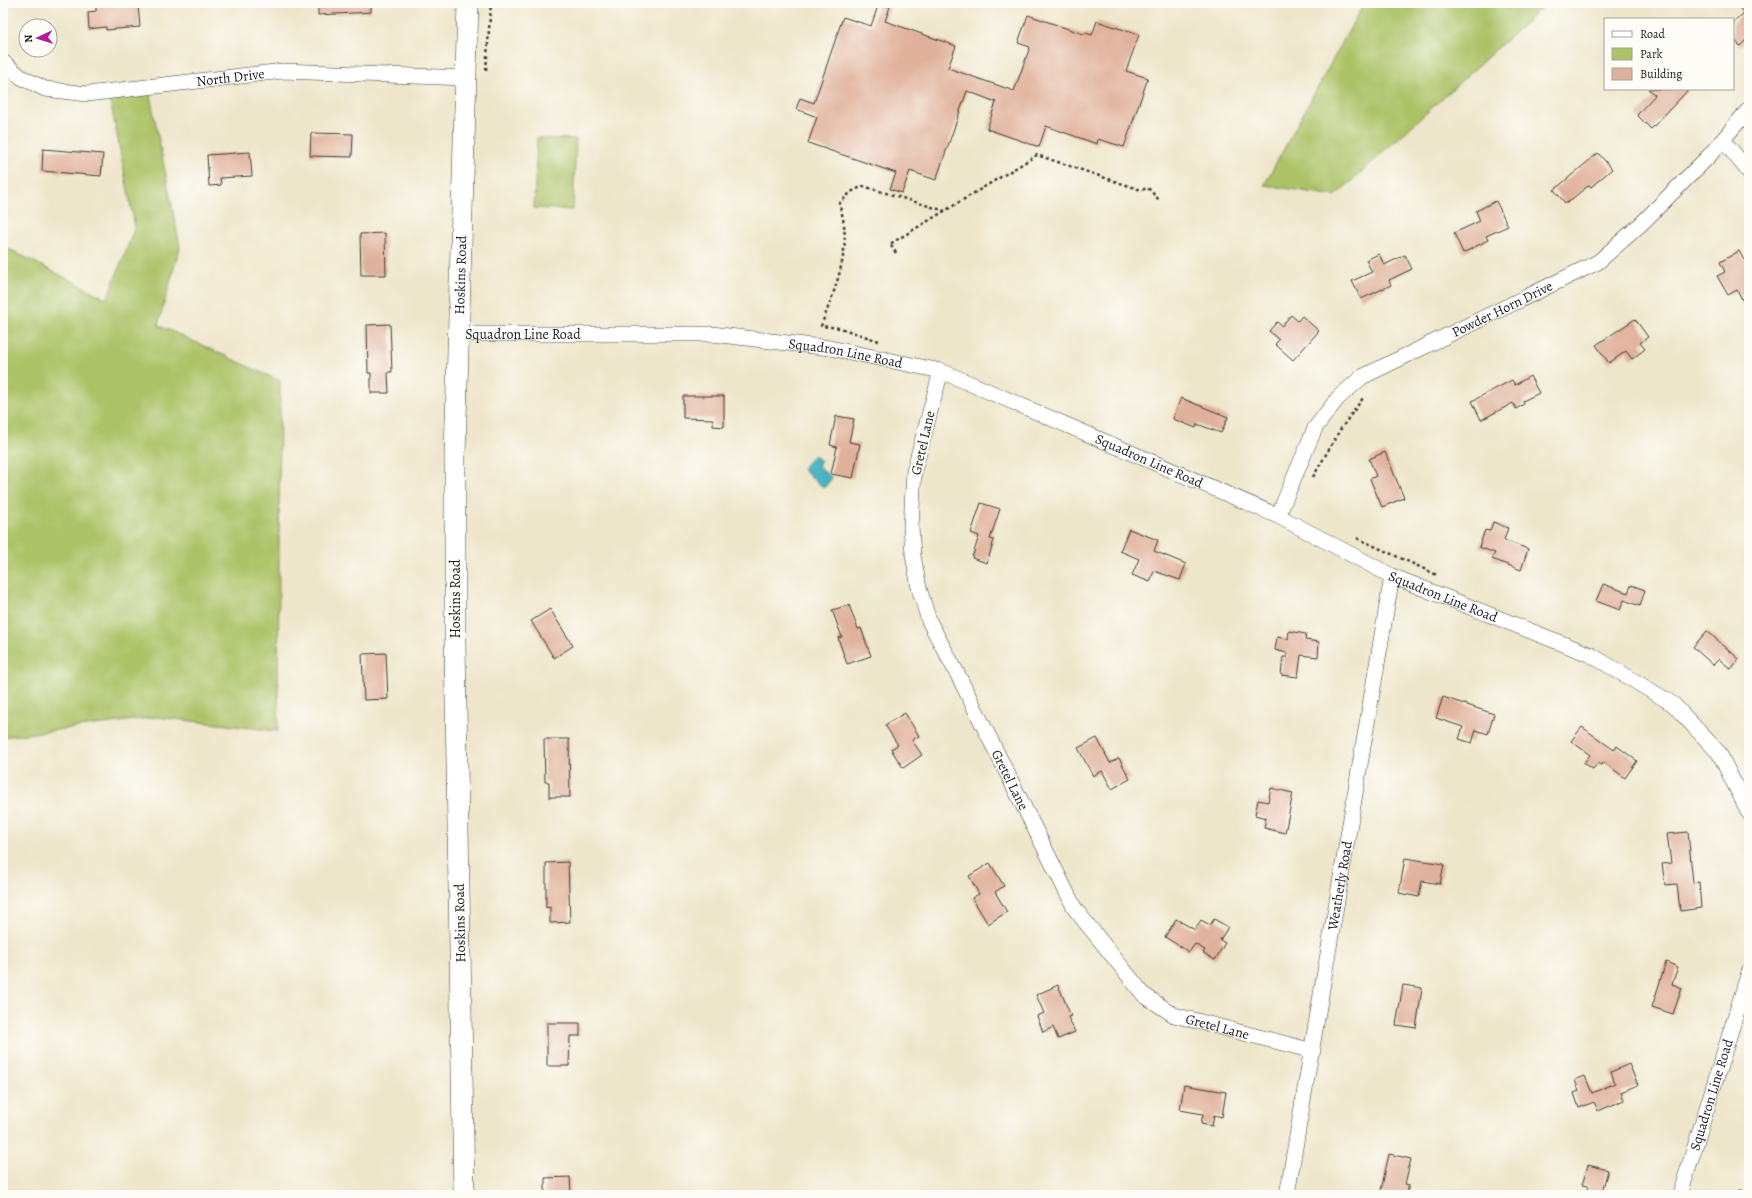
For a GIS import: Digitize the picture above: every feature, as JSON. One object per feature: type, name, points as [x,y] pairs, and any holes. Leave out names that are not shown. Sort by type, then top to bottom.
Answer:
[{"type":"street","name":"Hoskins Road","points":[[464,1195],[455,642],[455,455],[468,3]]},
{"type":"street","name":"North Drive","points":[[3,62],[21,76],[45,89],[87,94],[283,71],[466,78]]},
{"type":"street","name":"Powder Horn Drive","points":[[1278,516],[1315,428],[1338,398],[1362,377],[1598,262],[1641,224],[1709,156],[1749,109]]},
{"type":"street","points":[[1723,140],[1749,172]]},
{"type":"street","name":"Squadron Line Road","points":[[458,334],[712,334],[837,349],[941,371],[1278,516],[1392,576],[1591,656],[1673,704],[1719,753],[1749,813]]},
{"type":"street","name":"Gretel Lane","points":[[941,371],[914,471],[911,527],[913,555],[919,588],[929,621],[958,674],[1075,909],[1144,995],[1174,1016],[1313,1051]]},
{"type":"street","name":"Weatherly Road","points":[[1287,1195],[1313,1051],[1392,576]]},
{"type":"street","name":"Squadron Line Road","points":[[1680,1195],[1749,972]]},
{"type":"path","points":[[486,72],[491,3]]},
{"type":"path","points":[[896,252],[890,244],[1037,155],[1141,190],[1148,188],[1160,201]]},
{"type":"path","points":[[881,341],[840,328],[821,326],[831,300],[844,254],[845,219],[839,204],[851,192],[863,186],[945,211]]},
{"type":"green space","points":[[1364,3],[1547,3],[1335,196],[1264,185]]},
{"type":"green space","points":[[149,90],[180,247],[158,325],[280,381],[278,731],[157,717],[3,737],[3,246],[107,299],[135,227],[109,94]]},
{"type":"green space","points":[[537,138],[576,139],[573,210],[534,208]]},
{"type":"water","points":[[814,455],[821,461],[818,466],[832,478],[824,488],[802,469]]},
{"type":"building","points":[[119,3],[119,6],[138,5],[140,27],[106,30],[106,27],[89,29],[88,12],[96,11],[96,4]]},
{"type":"building","points":[[318,3],[371,3],[371,12],[318,15]]},
{"type":"building","points":[[879,3],[890,7],[885,21],[956,46],[948,68],[1014,91],[1030,47],[1018,43],[1028,15],[1083,34],[1085,33],[1092,35],[1097,21],[1139,35],[1126,71],[1148,78],[1124,147],[1098,139],[1097,144],[1046,126],[1039,147],[987,129],[996,102],[967,91],[936,180],[910,171],[902,193],[890,189],[896,173],[808,143],[817,117],[796,109],[800,98],[814,103],[843,17],[871,26]]},
{"type":"building","points":[[1735,3],[1749,3],[1749,37],[1740,46],[1734,39],[1734,22],[1744,13]]},
{"type":"building","points":[[1649,90],[1688,90],[1651,129],[1637,115],[1655,95]]},
{"type":"building","points":[[311,133],[353,134],[352,157],[310,156]]},
{"type":"building","points":[[43,149],[103,154],[101,176],[42,171]]},
{"type":"building","points":[[250,152],[252,176],[220,178],[221,185],[209,186],[207,155]]},
{"type":"building","points":[[1598,153],[1612,169],[1591,187],[1589,185],[1565,203],[1554,190]]},
{"type":"building","points":[[1496,201],[1508,226],[1486,236],[1488,240],[1463,253],[1454,233],[1480,221],[1476,211]]},
{"type":"building","points":[[385,233],[386,275],[361,275],[360,234]]},
{"type":"building","points":[[1739,251],[1749,269],[1749,301],[1744,303],[1737,290],[1728,295],[1717,276],[1725,272],[1720,262]]},
{"type":"building","points":[[1379,254],[1384,265],[1405,255],[1412,269],[1389,280],[1391,285],[1361,299],[1352,281],[1372,272],[1366,260]]},
{"type":"building","points":[[1291,315],[1298,321],[1302,316],[1319,331],[1293,360],[1275,344],[1279,340],[1269,331],[1277,322],[1282,326]]},
{"type":"building","points":[[1635,319],[1648,337],[1640,343],[1645,349],[1632,359],[1626,351],[1609,363],[1596,345]]},
{"type":"building","points":[[390,324],[392,372],[388,372],[389,393],[371,393],[371,373],[368,373],[367,325]]},
{"type":"building","points":[[1530,376],[1539,393],[1523,401],[1524,404],[1516,409],[1513,403],[1481,420],[1472,401],[1512,380],[1515,385]]},
{"type":"building","points":[[683,396],[724,396],[724,427],[713,426],[713,419],[683,418]]},
{"type":"building","points":[[1181,398],[1228,417],[1221,433],[1197,424],[1196,428],[1173,419]]},
{"type":"building","points":[[836,416],[854,419],[849,442],[860,444],[853,478],[831,474],[837,447],[830,445]]},
{"type":"building","points":[[1385,452],[1404,498],[1382,507],[1370,479],[1376,476],[1369,459]]},
{"type":"building","points":[[981,503],[1000,509],[990,539],[994,540],[987,563],[972,558],[979,536],[971,533]]},
{"type":"building","points":[[1493,522],[1508,528],[1504,540],[1528,549],[1521,570],[1492,559],[1495,553],[1479,547],[1485,530],[1490,531]]},
{"type":"building","points":[[1129,529],[1158,540],[1154,551],[1186,564],[1180,580],[1154,571],[1150,582],[1132,575],[1139,559],[1120,551]]},
{"type":"building","points":[[1603,584],[1628,593],[1631,585],[1645,590],[1640,606],[1624,600],[1620,610],[1596,601]]},
{"type":"building","points":[[849,605],[858,629],[861,628],[871,656],[847,664],[838,638],[842,637],[832,610]]},
{"type":"building","points":[[550,609],[573,646],[554,658],[531,621]]},
{"type":"building","points":[[1289,631],[1306,634],[1305,640],[1319,642],[1318,657],[1301,655],[1298,677],[1281,675],[1283,657],[1287,657],[1287,653],[1275,650],[1277,637],[1288,639]]},
{"type":"building","points":[[1707,631],[1739,659],[1731,669],[1719,659],[1713,665],[1693,647]]},
{"type":"building","points":[[386,653],[388,699],[364,700],[362,654]]},
{"type":"building","points":[[1443,697],[1494,714],[1488,734],[1476,730],[1472,743],[1459,739],[1463,727],[1436,718]]},
{"type":"building","points":[[905,713],[919,736],[912,740],[922,755],[903,768],[891,749],[898,745],[885,725]]},
{"type":"building","points":[[1582,727],[1614,750],[1617,746],[1637,761],[1625,778],[1604,762],[1601,765],[1598,763],[1593,769],[1584,763],[1590,755],[1571,741]]},
{"type":"building","points":[[1097,738],[1110,763],[1119,758],[1130,779],[1112,789],[1102,771],[1093,776],[1078,748]]},
{"type":"building","points":[[544,739],[569,739],[570,797],[549,797],[549,782],[545,782]]},
{"type":"building","points":[[1271,788],[1293,793],[1285,833],[1264,828],[1266,818],[1255,815],[1258,800],[1268,802]]},
{"type":"building","points":[[1688,832],[1693,883],[1699,882],[1701,908],[1680,911],[1677,884],[1665,885],[1662,864],[1671,863],[1667,834]]},
{"type":"building","points":[[1405,858],[1444,864],[1440,884],[1422,881],[1419,897],[1399,893]]},
{"type":"building","points":[[568,862],[570,922],[550,923],[550,907],[546,908],[546,863]]},
{"type":"building","points":[[990,863],[1004,886],[995,892],[1007,912],[988,924],[972,898],[979,894],[969,876]]},
{"type":"building","points":[[1176,919],[1195,930],[1201,920],[1210,925],[1214,919],[1228,927],[1220,940],[1225,943],[1215,960],[1203,953],[1205,950],[1195,944],[1189,952],[1165,937]]},
{"type":"building","points":[[1666,962],[1678,967],[1672,984],[1682,988],[1673,1014],[1652,1007]]},
{"type":"building","points":[[1058,985],[1071,1016],[1068,1017],[1075,1032],[1058,1039],[1053,1027],[1043,1032],[1037,1016],[1044,1013],[1036,995]]},
{"type":"building","points":[[1403,985],[1422,988],[1416,1028],[1396,1025]]},
{"type":"building","points":[[547,1023],[580,1023],[580,1036],[570,1036],[569,1066],[547,1066]]},
{"type":"building","points":[[1629,1064],[1638,1085],[1621,1092],[1624,1100],[1598,1111],[1594,1102],[1579,1108],[1574,1093],[1579,1091],[1575,1080],[1585,1076],[1592,1093],[1615,1083],[1611,1072]]},
{"type":"building","points":[[1184,1085],[1226,1092],[1222,1117],[1214,1115],[1212,1126],[1201,1124],[1203,1114],[1180,1110]]},
{"type":"building","points":[[1389,1154],[1411,1159],[1405,1184],[1409,1185],[1406,1195],[1380,1195]]},
{"type":"building","points":[[1588,1165],[1608,1170],[1601,1195],[1586,1195],[1588,1186],[1582,1185]]},
{"type":"building","points":[[570,1177],[571,1195],[545,1195],[545,1178]]},
{"type":"building","points":[[1749,1187],[1749,1195],[1738,1195],[1739,1190],[1747,1192]]}]
